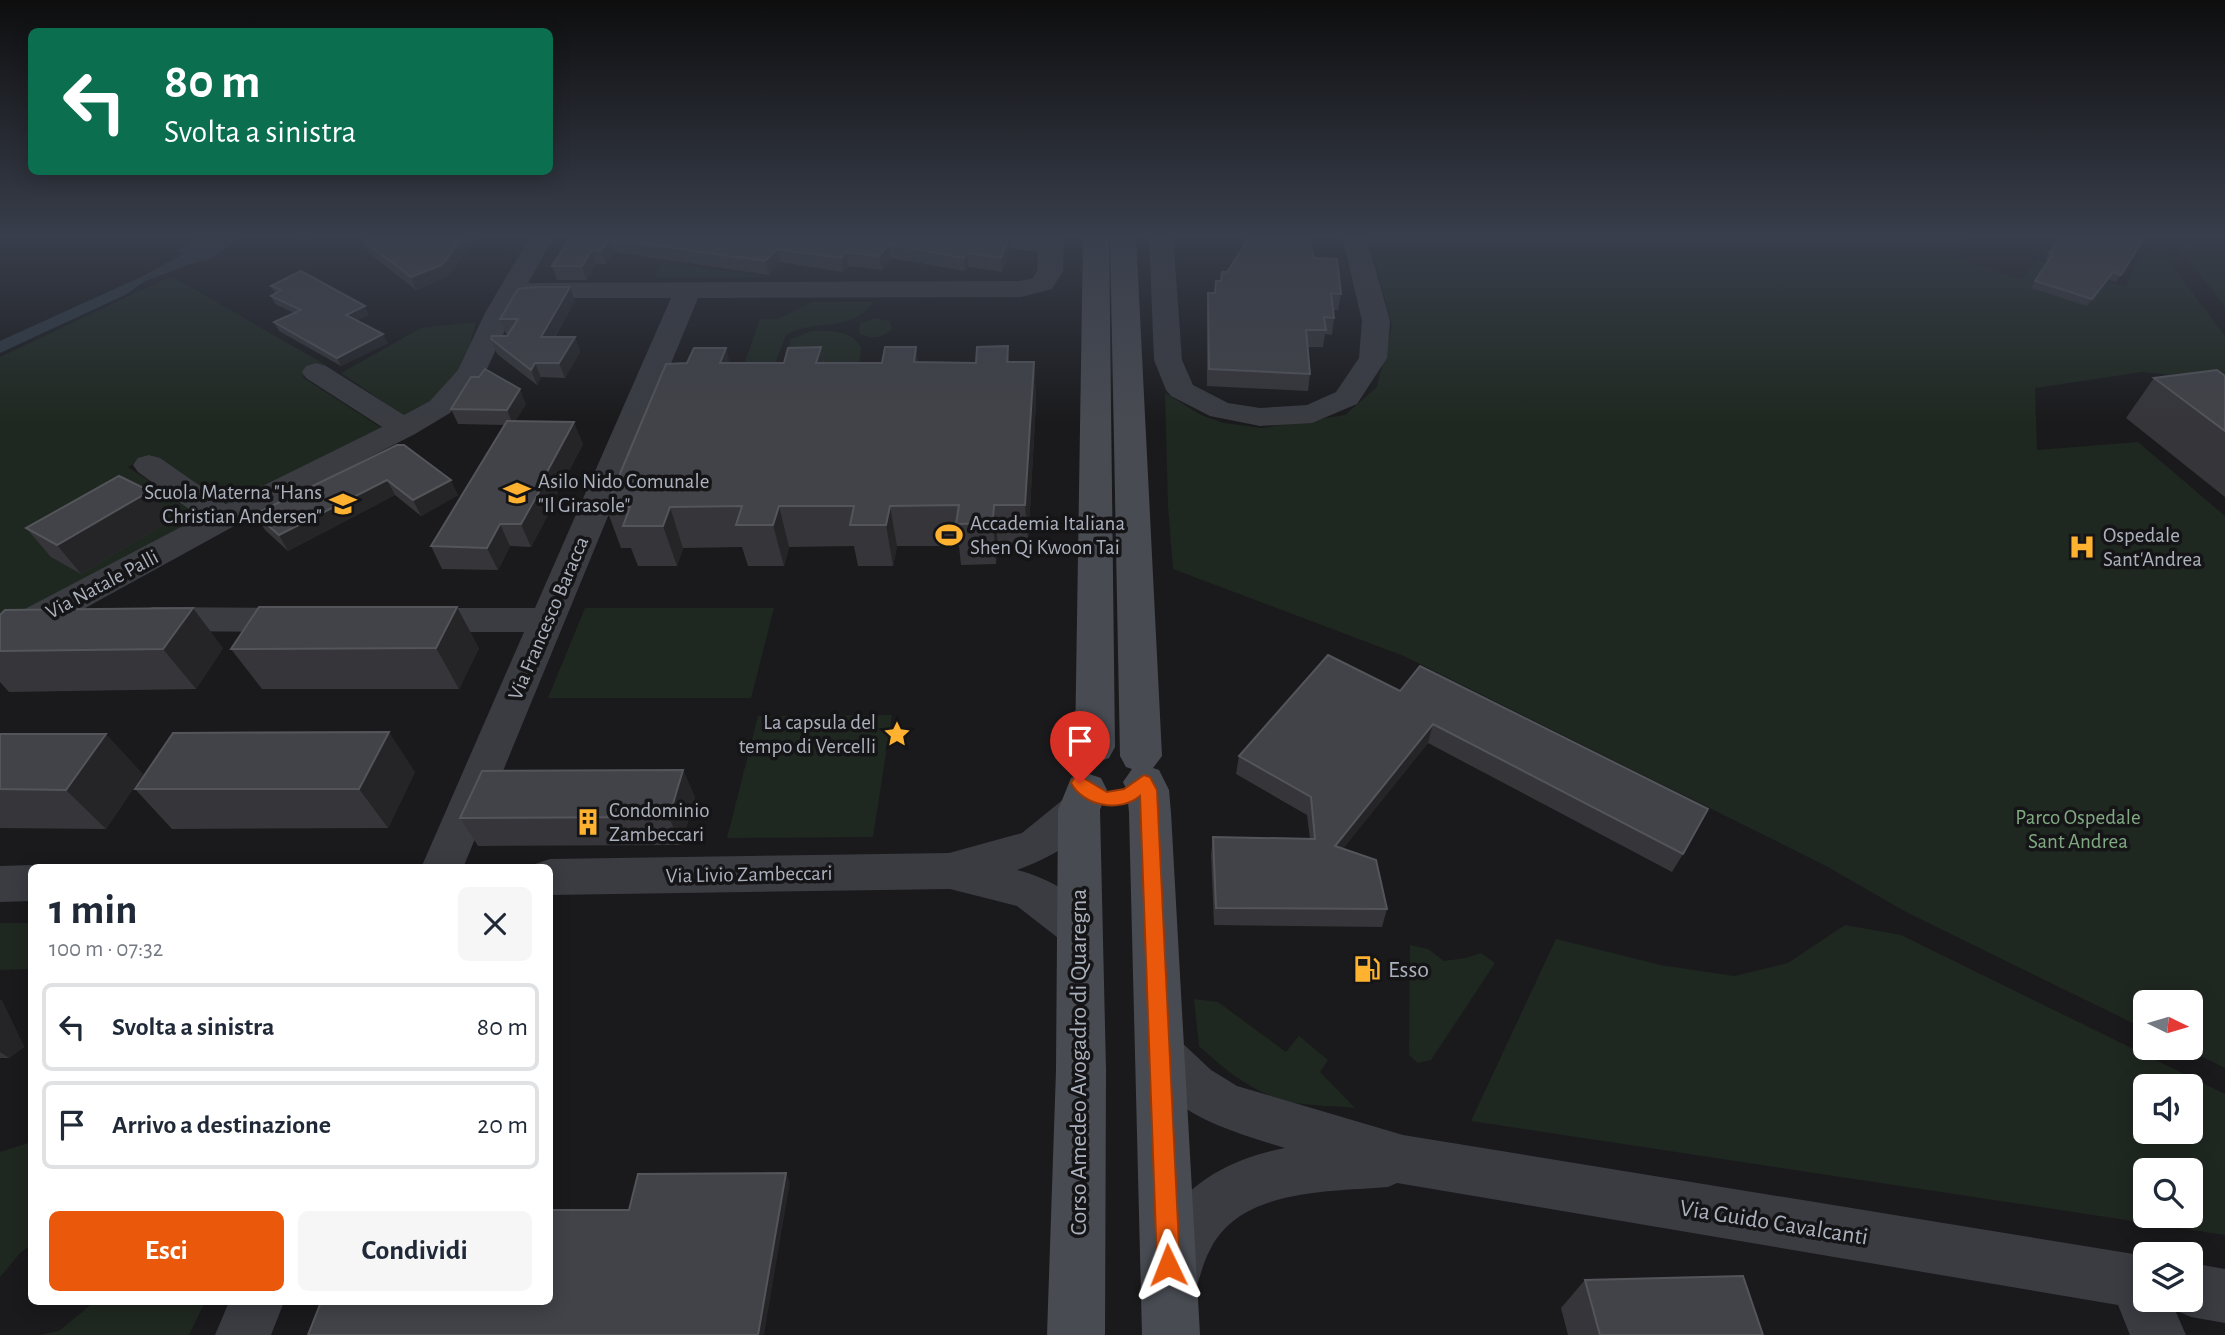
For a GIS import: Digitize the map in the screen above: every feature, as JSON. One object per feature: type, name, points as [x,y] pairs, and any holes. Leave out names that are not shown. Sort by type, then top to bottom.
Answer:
[{"type":"main road","points":[[1096,297],[1095,747],[1105,744],[1125,746],[1142,769],[1148,790],[1170,1313]]},
{"type":"main road","points":[[1082,800],[1117,799],[1138,790],[1142,769],[1125,297]]},
{"type":"main road","name":"Corso Amedeo Avogadro di Quaregna","points":[[1076,1335],[1081,1070],[1078,927],[1082,800],[1077,766],[1087,752],[1095,747]]},
{"type":"street","name":"Via Natale Palli","points":[[1,647],[36,619],[440,407],[471,373],[507,297]]},
{"type":"street","name":"Via Francesco Baracca","points":[[444,864],[685,297]]},
{"type":"street","points":[[1164,297],[1168,360],[1181,390],[1220,410],[1260,418],[1312,414],[1347,398],[1373,358],[1376,321],[1370,297]]},
{"type":"street","points":[[316,372],[404,428]]},
{"type":"street","points":[[149,465],[224,518]]},
{"type":"street","points":[[36,619],[328,620]]},
{"type":"street","points":[[383,620],[547,620]]},
{"type":"street","name":"Via Livio Zambeccari","points":[[553,877],[949,871],[992,861],[1037,845],[1082,800]]},
{"type":"street","name":"Via Livio Zambeccari","points":[[949,871],[1029,891],[1078,927]]},
{"type":"street","points":[[0,884],[28,883]]},
{"type":"street","name":"Via Guido Cavalcanti","points":[[1161,1055],[1194,1086],[1224,1106],[1403,1160],[2133,1281]]},
{"type":"street","name":"Via Guido Cavalcanti","points":[[1170,1313],[1190,1231],[1214,1204],[1244,1186],[1284,1173],[1403,1160]]},
{"type":"street","points":[[2203,1292],[2225,1296]]},
{"type":"street","points":[[243,1335],[256,1305]]},
{"type":"street","points":[[2150,1312],[2158,1335]]},
{"type":"green space","points":[[126,297],[208,297],[326,365],[302,377],[385,430],[232,507],[151,455],[128,467],[206,519],[0,627],[0,357]]},
{"type":"green space","name":"Parco Ospedale Sant Andrea","points":[[1384,297],[2196,297],[2225,336],[2225,380],[2142,372],[2035,388],[2037,450],[2138,442],[2225,516],[2225,1068],[2203,1057],[2203,990],[2133,990],[2133,1023],[1906,912],[1826,866],[1404,656],[1173,569],[1168,506],[1165,393],[1201,415],[1224,423],[1262,428],[1345,415],[1377,387],[1392,326]]},
{"type":"green space","points":[[2217,297],[2225,297],[2225,307]]},
{"type":"green space","points":[[812,302],[874,302],[854,319],[810,327],[786,335],[775,364],[737,385],[760,319],[778,319]]},
{"type":"green space","points":[[875,318],[889,321],[892,329],[876,337],[859,333],[860,324]]},
{"type":"green space","points":[[476,322],[462,374],[432,403],[406,417],[341,373],[421,328]]},
{"type":"green space","points":[[812,331],[847,334],[861,348],[859,366],[783,364],[791,339]]},
{"type":"green space","points":[[585,608],[774,608],[751,698],[548,698]]},
{"type":"green space","points":[[892,715],[873,837],[727,838],[758,716]]},
{"type":"green space","points":[[0,923],[28,923],[28,969],[0,970]]},
{"type":"green space","points":[[1845,925],[1901,935],[2133,1049],[2133,1060],[2156,1060],[2184,1074],[2133,1074],[2133,1144],[2203,1144],[2203,1083],[2225,1094],[2225,1235],[2179,1228],[2203,1228],[2203,1158],[2133,1158],[2133,1221],[1471,1121],[1556,939],[1660,965],[1734,976],[1788,963]]},
{"type":"green space","points":[[1410,945],[1428,949],[1444,961],[1481,953],[1495,963],[1431,1060],[1418,1063],[1409,1055]]},
{"type":"green space","points":[[1194,999],[1218,1002],[1286,1052],[1299,1036],[1328,1060],[1320,1072],[1355,1108],[1282,1100],[1243,1082],[1199,1046]]},
{"type":"green space","points":[[28,1143],[28,1247],[0,1277],[0,1152]]},
{"type":"green space","points":[[90,1305],[204,1305],[189,1335],[40,1335],[59,1331]]},
{"type":"shaded area","points":[[96,297],[120,297],[0,353],[0,341]]},
{"type":"building","points":[[274,297],[349,297],[365,306],[346,315],[383,334],[337,358],[274,322],[301,310]]},
{"type":"building","points":[[513,297],[564,297],[541,337],[575,337],[559,363],[535,363],[531,370],[491,339],[492,336],[507,336],[518,319],[500,319]]},
{"type":"building","points":[[1208,297],[1332,297],[1334,318],[1324,317],[1326,330],[1306,330],[1310,374],[1209,369]]},
{"type":"building","points":[[1008,346],[1007,362],[1034,362],[1025,505],[994,505],[993,523],[956,524],[959,505],[890,506],[886,525],[850,525],[854,506],[779,506],[773,525],[736,525],[742,506],[670,507],[663,526],[623,526],[630,507],[606,507],[666,364],[687,363],[694,348],[726,348],[720,363],[784,363],[788,348],[821,347],[816,363],[882,363],[885,347],[916,347],[914,362],[976,363],[977,347]]},
{"type":"building","points":[[485,369],[520,389],[507,410],[451,409],[471,377],[479,377]]},
{"type":"building","points":[[2217,370],[2225,376],[2225,431],[2154,378]]},
{"type":"building","points":[[507,421],[574,422],[521,524],[500,524],[487,548],[431,546]]},
{"type":"building","points":[[397,445],[404,445],[451,480],[413,500],[387,480],[279,535],[255,514]]},
{"type":"building","points":[[119,476],[150,491],[57,545],[26,528]]},
{"type":"building","points":[[259,607],[457,607],[436,648],[231,649]]},
{"type":"building","points":[[193,608],[163,649],[0,651],[0,615],[5,610]]},
{"type":"building","points":[[1328,655],[1400,691],[1420,666],[1708,809],[1683,854],[1433,724],[1335,846],[1376,860],[1387,909],[1216,908],[1213,837],[1315,839],[1311,797],[1239,756]]},
{"type":"building","points":[[389,732],[359,789],[135,789],[173,733]]},
{"type":"building","points":[[0,734],[106,734],[66,790],[0,789]]},
{"type":"building","points":[[683,770],[669,817],[460,818],[482,771]]},
{"type":"building","points":[[786,1173],[758,1335],[308,1335],[320,1305],[553,1305],[553,1210],[629,1210],[638,1174]]},
{"type":"building","points":[[1743,1276],[1763,1335],[1600,1335],[1585,1280]]},
{"type":"place","name":"Asilo Nido Comunale \"Il Girasole\"","points":[[517,493]]},
{"type":"place","name":"Scuola Materna \"Hans Christian Andersen\"","points":[[343,504]]},
{"type":"place","name":"Accademia Italiana Shen Qi Kwoon Tai","points":[[949,535]]},
{"type":"place","name":"Ospedale Sant'Andrea","points":[[2082,547]]},
{"type":"place","name":"La capsula del tempo di Vercelli","points":[[897,734]]},
{"type":"place","name":"Condominio Zambeccari","points":[[588,822]]},
{"type":"place","name":"Esso","points":[[1367,969]]},
{"type":"route","points":[[1080,783],[1095,796],[1106,799],[1128,796],[1144,782],[1148,790],[1160,1025],[1168,1265]]}]
